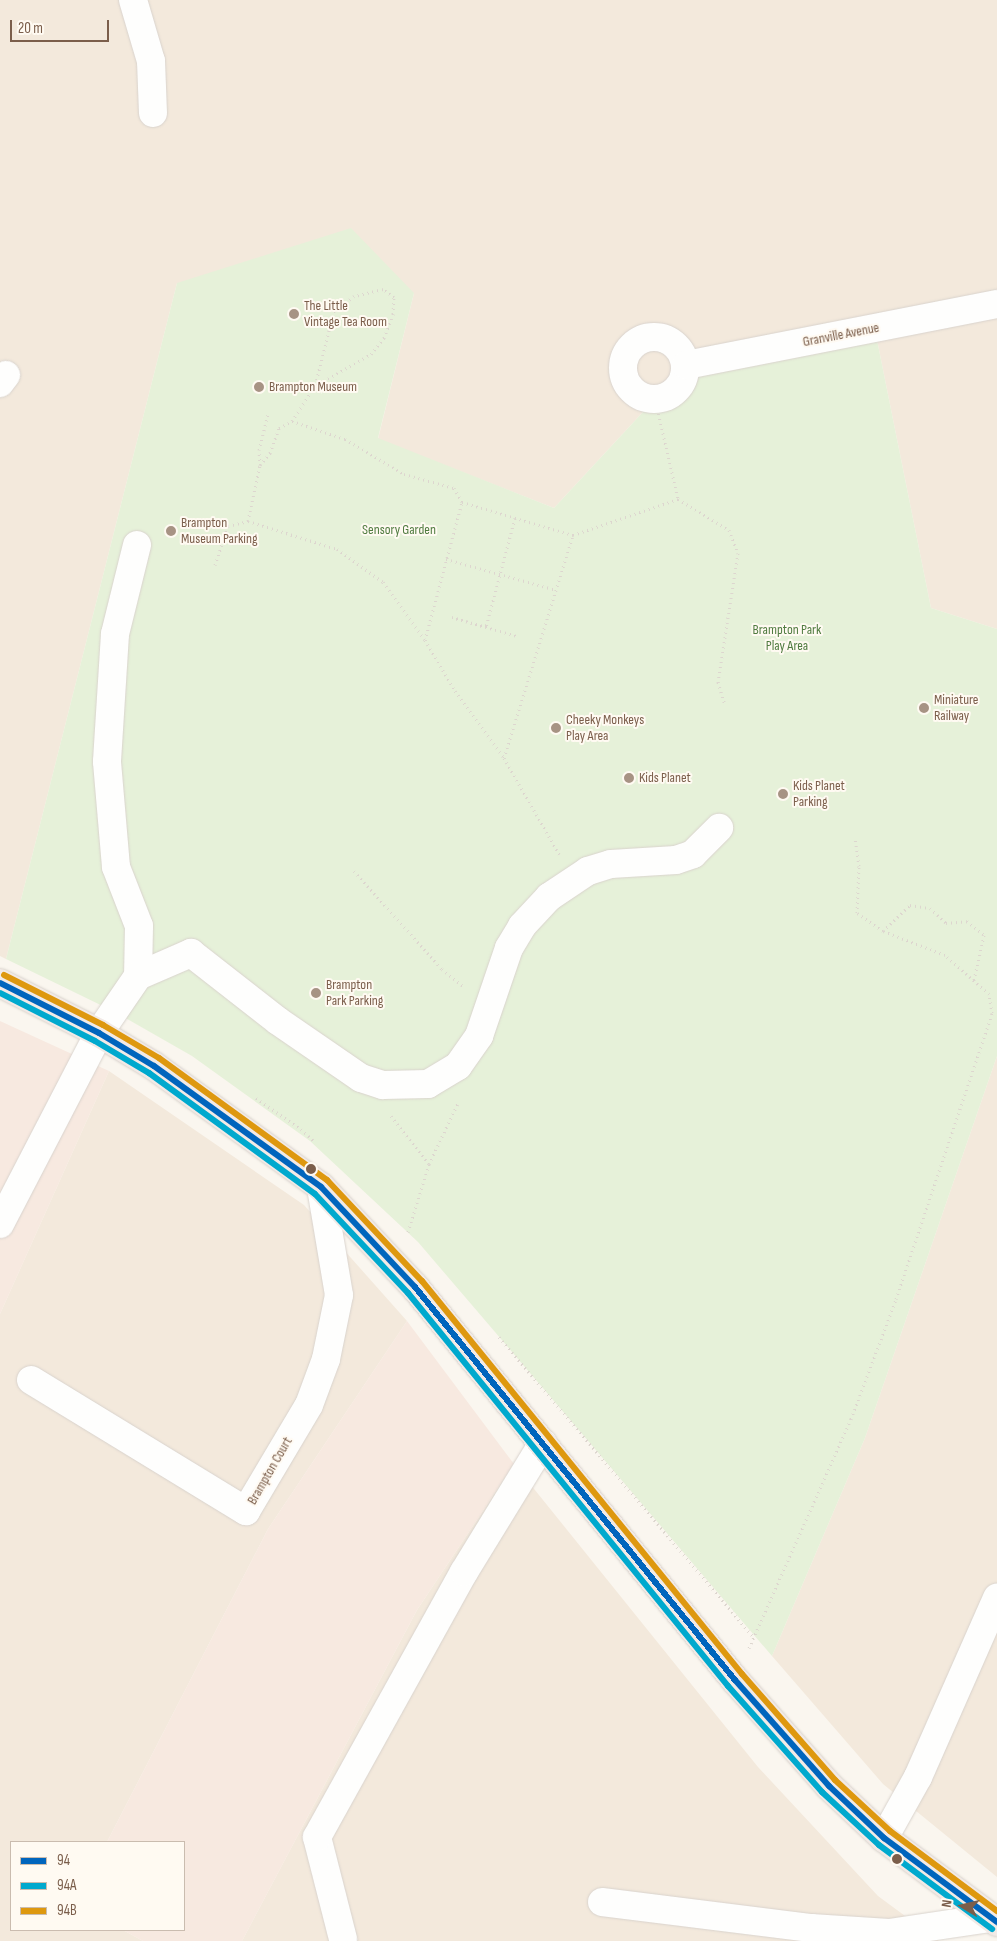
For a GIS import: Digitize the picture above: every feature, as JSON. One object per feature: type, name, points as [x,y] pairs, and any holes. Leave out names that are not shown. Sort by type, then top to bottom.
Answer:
[{"type":"highway","points":[[0,983],[99,1033],[154,1066],[321,1187],[415,1287],[735,1680],[829,1786],[884,1838],[993,1920]]},
{"type":"street","points":[[133,0],[151,61],[153,113]]},
{"type":"street","name":"Granville Avenue","points":[[686,365],[997,304]]},
{"type":"street","points":[[644,338],[665,338],[676,344],[686,365],[685,375],[673,392],[655,399],[637,394],[624,380],[623,360],[628,349],[644,338]]},
{"type":"street","points":[[137,545],[115,634],[107,762],[116,867],[139,926],[138,976]]},
{"type":"street","points":[[0,1224],[99,1033],[138,976],[191,954],[278,1021],[361,1078],[383,1085],[406,1087],[435,1081],[458,1066],[479,1036],[490,1008],[499,971],[522,926],[548,897],[574,879],[611,864],[676,860],[692,854],[719,828]]},
{"type":"street","name":"Brampton Court","points":[[31,1380],[246,1512],[308,1405],[326,1359],[339,1294],[321,1187]]},
{"type":"street","points":[[343,1939],[317,1837],[464,1572],[543,1443]]},
{"type":"street","points":[[884,1838],[918,1777],[997,1598]]},
{"type":"street","points":[[602,1902],[811,1928],[889,1933],[993,1920]]},
{"type":"path","points":[[260,465],[270,453],[279,428],[292,422],[315,386],[334,311],[354,296],[384,289],[394,297],[393,314],[384,338],[372,354],[315,386]]},
{"type":"path","points":[[655,399],[678,499],[729,530],[738,552],[718,682],[725,706]]},
{"type":"path","points":[[248,521],[260,465],[259,450],[268,414]]},
{"type":"path","points":[[292,422],[345,439],[404,474],[454,488],[462,502],[573,535],[678,499]]},
{"type":"path","points":[[425,640],[462,502]]},
{"type":"path","points":[[515,518],[486,627],[452,617],[516,636]]},
{"type":"path","points":[[215,565],[228,526],[248,521],[337,549],[383,582],[425,640],[455,691],[504,758],[574,879]]},
{"type":"path","points":[[504,758],[573,535]]},
{"type":"path","points":[[446,559],[556,590]]},
{"type":"path","points":[[735,1680],[851,1418],[896,1299],[992,1013],[989,994],[945,955],[883,931],[857,913],[859,866],[855,838]]},
{"type":"path","points":[[354,871],[442,969],[490,1008]]},
{"type":"path","points":[[883,931],[910,905],[930,908],[946,923],[967,921],[984,935],[974,980]]},
{"type":"path","points":[[414,1240],[408,1232],[429,1164],[462,1094],[458,1066]]},
{"type":"path","points":[[361,1078],[429,1164]]},
{"type":"path","points":[[498,1336],[754,1638]]},
{"type":"shaded area","points":[[0,0],[997,0],[997,629],[931,608],[876,335],[681,383],[665,398],[655,399],[554,508],[378,439],[414,293],[177,283],[6,959],[0,956]]},
{"type":"shaded area","points":[[0,1021],[109,1071],[0,1314]]},
{"type":"shaded area","points":[[997,1056],[997,1877],[883,1784],[772,1656],[865,1438]]},
{"type":"shaded area","points":[[109,1071],[304,1205],[407,1321],[268,1529],[108,1841],[10,1841],[10,1931],[125,1931],[143,1941],[0,1941],[0,1314]]},
{"type":"shaded area","points":[[407,1321],[514,1464],[417,1610],[242,1941],[143,1941],[125,1931],[185,1931],[185,1841],[108,1841],[268,1529]]},
{"type":"shaded area","points":[[514,1464],[758,1767],[878,1896],[939,1941],[242,1941],[417,1610]]},
{"type":"green space","points":[[351,228],[414,293],[378,438],[554,508],[655,399],[673,392],[685,370],[876,335],[931,608],[997,629],[997,1056],[865,1438],[772,1656],[418,1242],[310,1141],[192,1056],[115,1012],[6,959],[177,283]]},
{"type":"transit line","name":"94B","points":[[4,975],[103,1025],[159,1058],[327,1180],[422,1281],[742,1674],[835,1780],[890,1831],[997,1911]]},
{"type":"transit line","name":"94","points":[[0,983],[99,1033],[154,1066],[321,1187],[415,1287],[735,1680],[829,1786],[884,1838],[997,1922]]},
{"type":"transit line","name":"94A","points":[[0,993],[95,1041],[149,1073],[315,1194],[408,1293],[728,1686],[822,1792],[879,1845],[992,1929]]},
{"type":"place","name":"The Little Vintage Tea Room","points":[[294,314]]},
{"type":"place","name":"Brampton Museum","points":[[259,387]]},
{"type":"place","name":"Brampton Museum Parking","points":[[171,531]]},
{"type":"place","name":"Miniature Railway","points":[[924,708]]},
{"type":"place","name":"Cheeky Monkeys Play Area","points":[[556,728]]},
{"type":"place","name":"Kids Planet","points":[[629,778]]},
{"type":"place","name":"Kids Planet Parking","points":[[783,794]]},
{"type":"place","name":"Brampton Park Parking","points":[[316,993]]},
{"type":"park label","name":"Sensory Garden","points":[[399,530]]},
{"type":"park label","name":"Brampton Park Play Area","points":[[787,638]]}]
